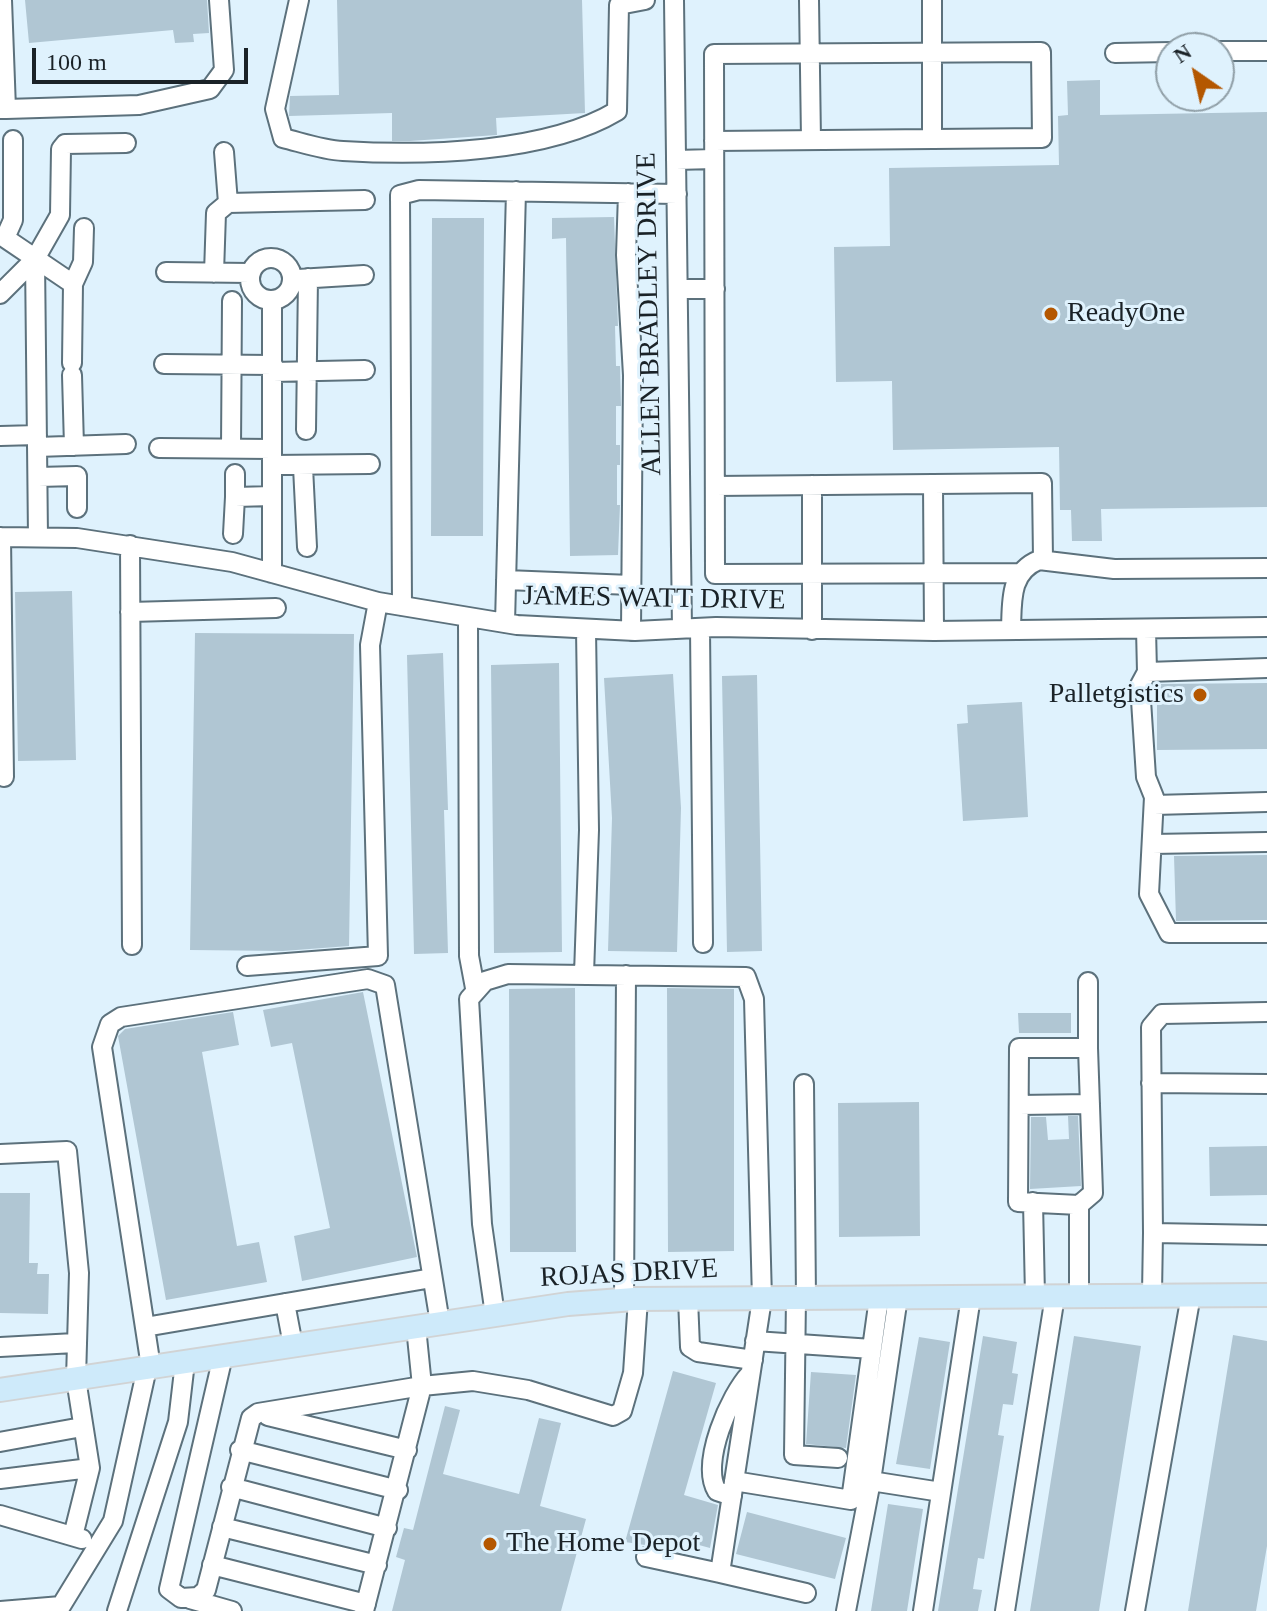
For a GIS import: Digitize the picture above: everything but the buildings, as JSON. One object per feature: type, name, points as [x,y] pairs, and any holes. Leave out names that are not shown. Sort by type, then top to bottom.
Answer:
[{"type":"main road","name":"ROJAS DRIVE","points":[[0,1390],[495,1315],[631,1300],[1267,1295]]},
{"type":"street","points":[[2,0],[3,109],[139,105],[210,89],[224,70],[219,0]]},
{"type":"street","points":[[299,0],[275,109],[283,138],[340,151],[434,151],[541,141],[588,128],[617,111],[619,2],[645,0]]},
{"type":"street","name":"ALLEN BRADLEY DRIVE","points":[[674,0],[680,469],[691,628],[703,943]]},
{"type":"street","points":[[809,0],[811,140]]},
{"type":"street","points":[[932,0],[932,139]]},
{"type":"street","points":[[1235,51],[1267,51]]},
{"type":"street","points":[[676,160],[714,150],[811,140],[1042,138],[1041,52],[714,54],[714,150],[715,289],[715,574],[1019,573]]},
{"type":"street","points":[[1115,53],[1155,52]]},
{"type":"street","points":[[13,140],[13,220],[3,241],[73,284]]},
{"type":"street","points":[[0,294],[35,259],[62,210],[61,149],[65,144],[126,143]]},
{"type":"street","points":[[224,152],[228,203]]},
{"type":"street","points":[[402,606],[400,195],[419,190],[677,194]]},
{"type":"street","points":[[505,623],[516,191]]},
{"type":"street","points":[[628,193],[626,255],[633,375],[631,631]]},
{"type":"street","points":[[214,273],[216,213],[228,203],[365,200]]},
{"type":"street","points":[[74,446],[73,284],[83,262],[84,228]]},
{"type":"street","points":[[306,430],[307,371],[300,278],[284,263],[271,258],[258,263],[250,273],[254,293],[272,300],[285,294],[300,278],[364,275]]},
{"type":"street","points":[[35,259],[38,537]]},
{"type":"street","points":[[166,272],[250,273]]},
{"type":"street","points":[[678,289],[715,289]]},
{"type":"street","points":[[272,300],[272,573]]},
{"type":"street","points":[[231,448],[232,301]]},
{"type":"street","points":[[678,338],[715,337]]},
{"type":"street","points":[[164,364],[307,371],[365,370]]},
{"type":"street","points":[[0,436],[74,446],[126,444]]},
{"type":"street","points":[[159,448],[231,448],[303,467],[370,464]]},
{"type":"street","points":[[303,467],[307,547]]},
{"type":"street","points":[[680,469],[715,477],[812,485],[1042,483],[1043,559]]},
{"type":"street","points":[[233,534],[235,474]]},
{"type":"street","points":[[38,477],[77,476],[77,508]]},
{"type":"street","points":[[933,484],[934,631]]},
{"type":"street","points":[[812,485],[812,630]]},
{"type":"street","points":[[235,497],[272,496]]},
{"type":"street","points":[[0,537],[4,777]]},
{"type":"street","name":"JAMES WATT DRIVE","points":[[0,537],[130,545],[232,562],[378,602],[468,619],[586,630],[934,631],[1267,627]]},
{"type":"street","points":[[130,545],[132,945]]},
{"type":"street","points":[[1011,630],[1012,598],[1019,573],[1028,564],[1043,559],[1114,569],[1267,568]]},
{"type":"street","points":[[506,580],[631,585]]},
{"type":"street","points":[[247,966],[378,956],[370,645],[378,602]]},
{"type":"street","points":[[130,612],[276,608]]},
{"type":"street","points":[[468,619],[469,956],[475,988]]},
{"type":"street","points":[[1146,629],[1147,672],[1140,685],[1146,777],[1154,805],[1149,894],[1169,933],[1267,933]]},
{"type":"street","points":[[584,974],[589,830],[586,630]]},
{"type":"street","points":[[1147,672],[1267,668]]},
{"type":"street","points":[[1154,805],[1267,802]]},
{"type":"street","points":[[1152,844],[1267,842]]},
{"type":"street","points":[[495,1315],[482,1224],[469,1045],[469,999],[475,988],[508,974],[737,975],[751,984],[762,1299],[720,1573]]},
{"type":"street","points":[[185,1603],[206,1590],[247,1424],[258,1413],[422,1386],[473,1381],[528,1390],[613,1416],[622,1411],[633,1373],[626,975]]},
{"type":"street","points":[[0,1611],[61,1606],[100,1544],[113,1521],[149,1368],[102,1047],[110,1024],[121,1017],[368,979],[385,985],[440,1323]]},
{"type":"street","points":[[1088,982],[1093,1193],[1079,1205],[1018,1202],[1019,1048],[1088,1048]]},
{"type":"street","points":[[1152,1294],[1151,1027],[1162,1014],[1267,1012]]},
{"type":"street","points":[[1151,1083],[1267,1084]]},
{"type":"street","points":[[804,1084],[801,1298],[796,1343],[794,1455],[838,1458]]},
{"type":"street","points":[[1019,1105],[1090,1104]]},
{"type":"street","points":[[0,1154],[67,1151],[79,1273],[76,1379],[90,1468],[73,1536]]},
{"type":"street","points":[[1005,1611],[1045,1296],[1033,1202]]},
{"type":"street","points":[[1079,1205],[1079,1296]]},
{"type":"street","points":[[1153,1233],[1267,1235]]},
{"type":"street","points":[[145,1327],[432,1278]]},
{"type":"street","points":[[1135,1611],[1191,1295]]},
{"type":"street","points":[[923,1611],[971,1297]]},
{"type":"street","points":[[752,1367],[735,1390],[710,1465],[712,1483],[717,1491],[733,1489],[851,1500],[872,1349],[888,1298]]},
{"type":"street","points":[[846,1611],[871,1481],[888,1298]]},
{"type":"street","points":[[688,1299],[690,1347],[752,1367]]},
{"type":"street","points":[[285,1303],[293,1345]]},
{"type":"street","points":[[212,1565],[365,1608],[398,1490],[422,1386],[416,1327]]},
{"type":"street","points":[[755,1341],[872,1349]]},
{"type":"street","points":[[0,1347],[75,1343]]},
{"type":"street","points":[[223,1356],[169,1589],[185,1603],[232,1611]]},
{"type":"street","points":[[117,1611],[178,1422],[185,1362]]},
{"type":"street","points":[[258,1413],[407,1450]]},
{"type":"street","points":[[0,1442],[82,1427]]},
{"type":"street","points":[[240,1450],[398,1490]]},
{"type":"street","points":[[0,1479],[90,1468]]},
{"type":"street","points":[[871,1481],[941,1492]]},
{"type":"street","points":[[231,1487],[387,1528]]},
{"type":"street","points":[[0,1515],[100,1544]]},
{"type":"street","points":[[222,1527],[377,1565]]},
{"type":"street","points":[[646,1557],[806,1593]]},
{"type":"place","name":"ReadyOne","points":[[1051,314]]},
{"type":"place","name":"Palletgistics","points":[[1200,695]]},
{"type":"place","name":"The Home Depot","points":[[490,1544]]}]
